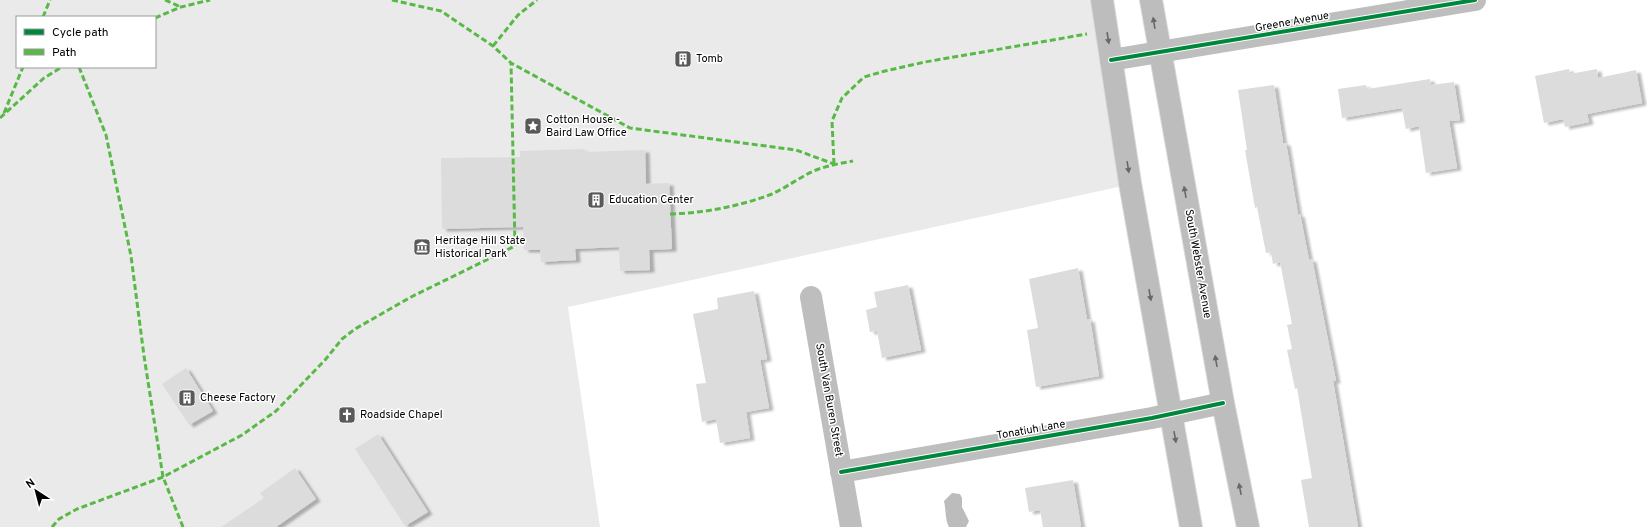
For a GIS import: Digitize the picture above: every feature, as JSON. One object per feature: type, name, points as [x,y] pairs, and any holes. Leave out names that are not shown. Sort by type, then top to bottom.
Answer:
[{"type":"main road","points":[[1102,0],[1130,182],[1191,527]]},
{"type":"main road","name":"South Webster Avenue","points":[[1151,0],[1159,53],[1223,403],[1248,527]]},
{"type":"street","name":"Greene Avenue","points":[[1111,60],[1476,0]]},
{"type":"street","name":"South Van Buren Street","points":[[811,297],[851,527]]},
{"type":"street","name":"Tonatiuh Lane","points":[[841,472],[1170,414],[1223,403]]},
{"type":"shaded area","name":"Heritage Hill State Historical Park","points":[[0,0],[1102,0],[1130,183],[1118,187],[568,307],[600,527],[0,527]]},
{"type":"shaded area","points":[[952,493],[960,494],[962,498],[962,507],[969,521],[966,527],[949,527],[946,518],[944,501]]},
{"type":"building","points":[[1569,69],[1570,74],[1597,69],[1598,78],[1636,70],[1642,103],[1587,114],[1589,122],[1565,127],[1563,119],[1544,123],[1535,76]]},
{"type":"building","points":[[1430,79],[1431,85],[1454,82],[1460,120],[1449,121],[1457,168],[1426,173],[1419,126],[1406,129],[1402,108],[1342,118],[1338,89],[1366,85],[1367,89]]},
{"type":"building","points":[[1274,85],[1283,143],[1286,143],[1298,215],[1300,214],[1309,260],[1312,259],[1336,381],[1333,381],[1358,527],[1309,527],[1301,480],[1312,478],[1297,388],[1295,389],[1287,350],[1292,349],[1287,325],[1292,324],[1280,262],[1273,264],[1271,252],[1266,253],[1257,207],[1255,208],[1245,150],[1247,150],[1238,90]]},
{"type":"building","name":"Education Center","points":[[583,149],[583,152],[645,150],[646,184],[669,183],[672,249],[649,250],[650,270],[620,271],[619,247],[575,249],[576,260],[541,262],[540,250],[524,250],[523,227],[442,229],[441,158],[520,157],[520,151]]},
{"type":"building","points":[[1078,268],[1087,320],[1090,319],[1099,376],[1036,387],[1027,330],[1038,328],[1029,279]]},
{"type":"building","points":[[908,285],[921,350],[882,358],[877,331],[870,332],[866,310],[877,307],[874,292]]},
{"type":"building","points":[[754,291],[767,359],[760,360],[769,408],[746,412],[750,438],[720,443],[716,419],[702,422],[696,384],[706,383],[693,314],[718,309],[717,298]]},
{"type":"building","name":"Cheese Factory","points":[[186,368],[213,411],[189,425],[162,384]]},
{"type":"building","points":[[378,434],[428,512],[405,526],[355,449]]},
{"type":"building","points":[[295,468],[316,499],[276,527],[221,527],[264,498],[260,493]]},
{"type":"building","points":[[1073,480],[1081,527],[1043,527],[1040,510],[1029,512],[1025,488]]},
{"type":"marked path","points":[[43,16],[50,0]]},
{"type":"marked path","points":[[165,0],[181,7]]},
{"type":"marked path","points":[[156,18],[181,7],[210,0]]},
{"type":"marked path","points":[[392,0],[441,11],[493,46],[511,63],[630,128],[796,150],[834,164]]},
{"type":"marked path","points":[[493,46],[518,15],[537,0]]},
{"type":"marked path","points":[[834,164],[832,121],[842,98],[864,77],[925,62],[1087,34]]},
{"type":"marked path","points":[[52,527],[59,519],[77,509],[163,477],[242,435],[276,411],[325,360],[342,339],[355,329],[411,297],[515,246],[511,63]]},
{"type":"marked path","points":[[4,113],[23,68]]},
{"type":"marked path","points":[[0,118],[44,78],[60,68]]},
{"type":"marked path","points":[[79,68],[106,135],[131,256],[144,356],[163,477],[183,527]]},
{"type":"marked path","points":[[670,214],[722,208],[747,202],[772,194],[815,170],[853,161]]},
{"type":"cycle path","points":[[1111,60],[1475,0]]},
{"type":"cycle path","points":[[841,472],[1152,418],[1223,403]]},
{"type":"place","name":"Tomb","points":[[683,59]]},
{"type":"place","name":"Cotton House - Baird Law Office","points":[[533,126]]},
{"type":"place","name":"Education Center","points":[[596,200]]},
{"type":"place","name":"Heritage Hill State Historical Park","points":[[422,247]]},
{"type":"place","name":"Cheese Factory","points":[[187,398]]},
{"type":"place","name":"Roadside Chapel","points":[[347,415]]}]
